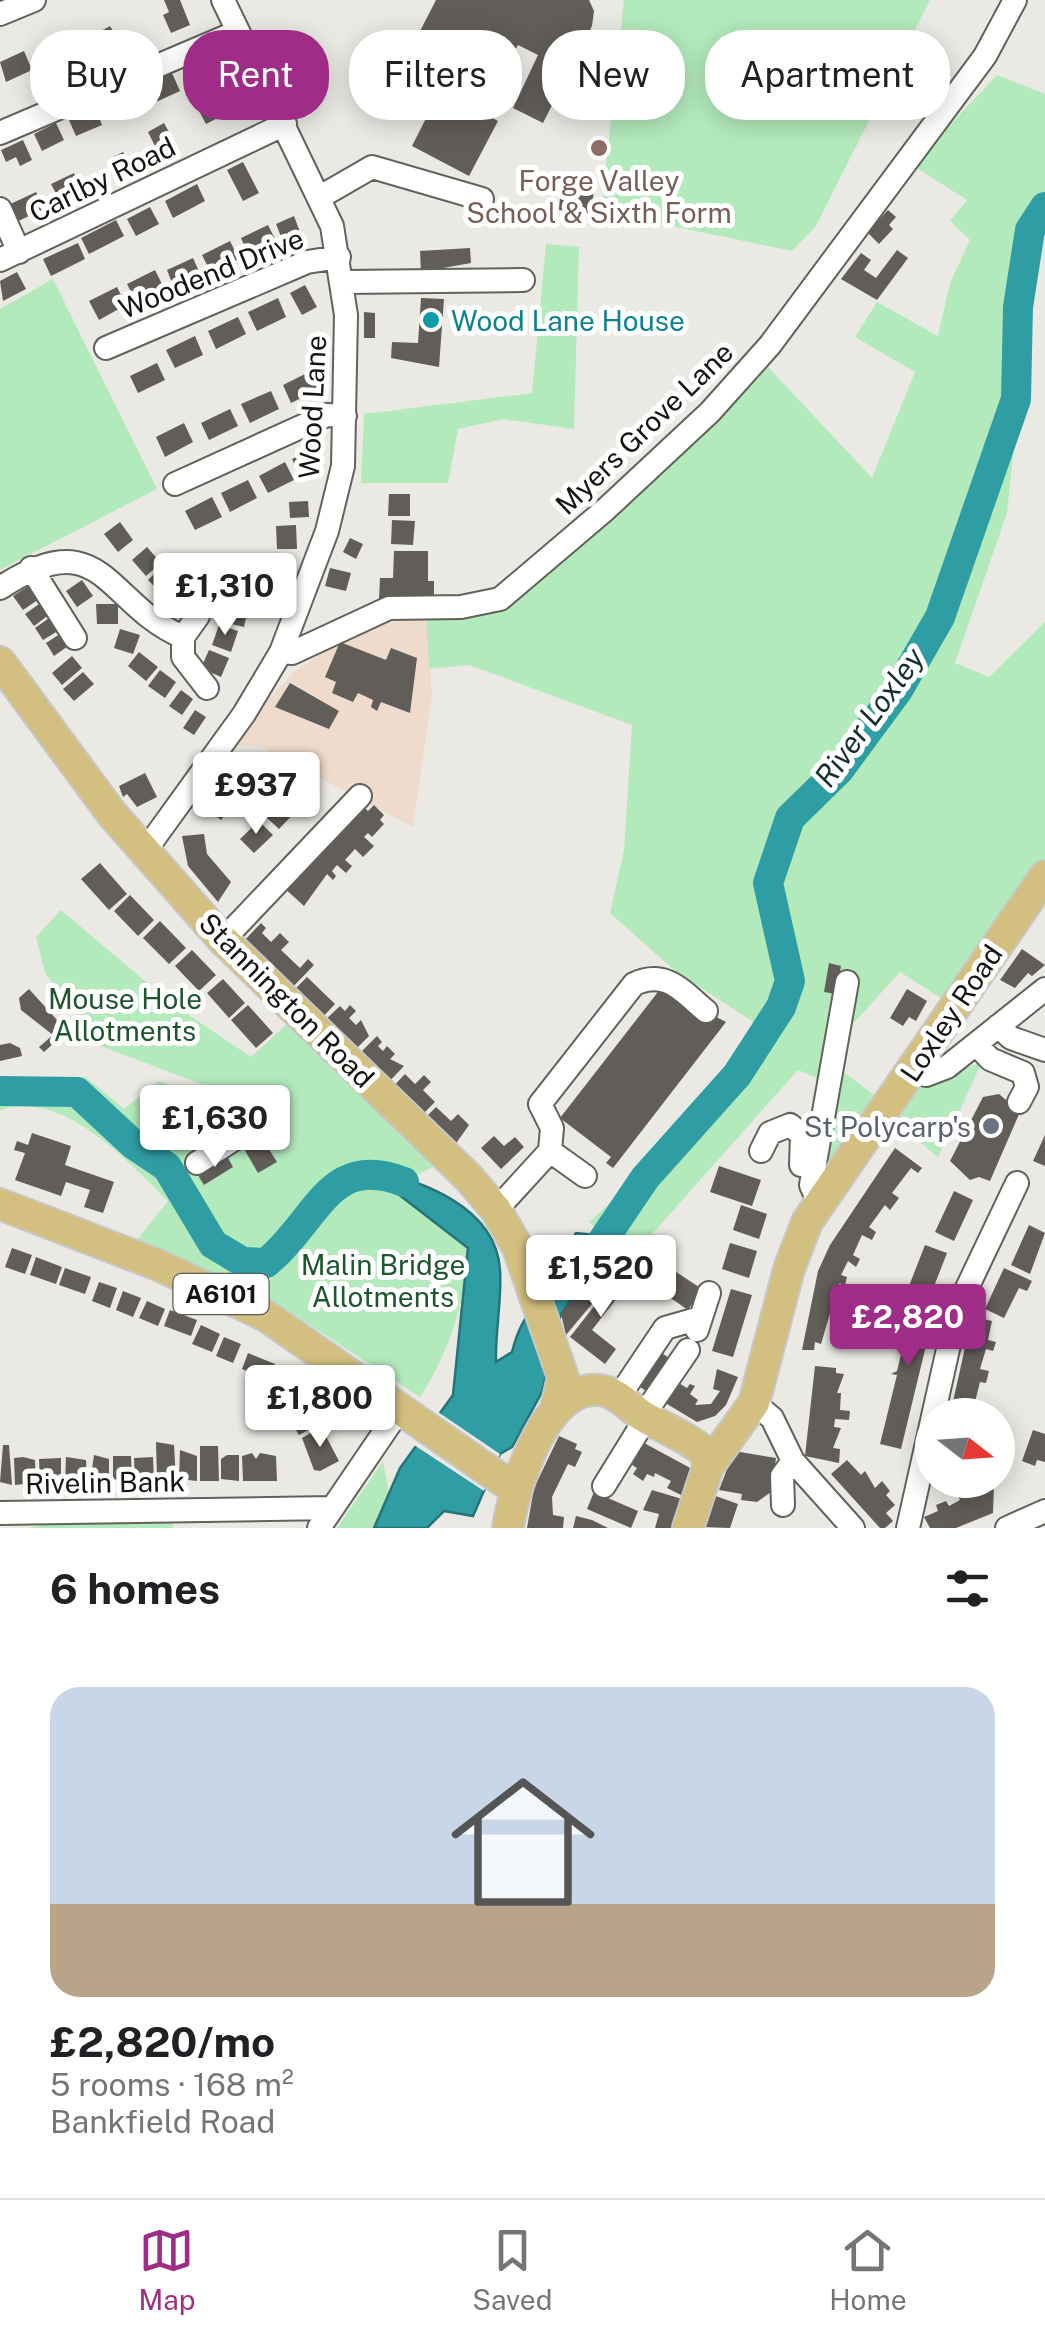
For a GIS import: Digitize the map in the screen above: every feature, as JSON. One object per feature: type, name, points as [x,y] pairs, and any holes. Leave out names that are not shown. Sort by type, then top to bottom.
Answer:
[{"type":"main road","name":"Stannington Road","points":[[0,662],[146,852],[223,940],[468,1177],[496,1210],[518,1248],[563,1378],[609,1404]]},
{"type":"main road","name":"Loxley Road","points":[[688,1528],[708,1468],[746,1412],[789,1268],[818,1201],[1045,876]]},
{"type":"main road","name":"A6101","points":[[0,1204],[158,1265],[266,1316],[505,1482]]},
{"type":"main road","points":[[552,1346],[609,1404],[687,1437],[706,1454],[708,1468]]},
{"type":"main road","points":[[508,1528],[505,1482],[609,1404]]},
{"type":"main road","points":[[687,1437],[706,1435],[746,1412]]},
{"type":"street","points":[[0,14],[34,0]]},
{"type":"street","name":"Wood Lane","points":[[223,0],[236,30]]},
{"type":"street","name":"Myers Grove Lane","points":[[281,652],[292,653],[389,608],[461,607],[500,599],[606,509],[710,412],[770,346],[985,56],[1015,0]]},
{"type":"street","points":[[0,132],[183,55]]},
{"type":"street","name":"Wood Lane","points":[[146,852],[244,714],[281,652],[337,502],[345,416],[344,282],[320,198],[282,120]]},
{"type":"street","name":"Carlby Road","points":[[10,256],[284,124]]},
{"type":"street","points":[[320,198],[372,167],[482,199]]},
{"type":"street","points":[[0,210],[10,256]]},
{"type":"street","name":"Woodend Drive","points":[[106,348],[308,262],[338,257]]},
{"type":"street","points":[[344,282],[524,280]]},
{"type":"street","points":[[174,484],[328,415],[345,416]]},
{"type":"street","points":[[0,588],[31,568],[64,561],[95,570],[161,628],[183,637]]},
{"type":"street","points":[[31,568],[75,638]]},
{"type":"street","points":[[207,688],[184,657],[183,637],[198,616],[214,576]]},
{"type":"street","points":[[223,940],[360,796]]},
{"type":"street","points":[[496,1210],[550,1151],[552,1128],[540,1104],[634,984],[652,976],[667,980],[706,1011]]},
{"type":"street","points":[[818,1201],[810,1185],[847,982]]},
{"type":"street","points":[[911,1072],[936,1073],[1045,988]]},
{"type":"street","points":[[998,1026],[1011,1038],[1045,1050]]},
{"type":"street","points":[[976,1044],[990,1059],[1023,1073],[1027,1087],[1020,1102]]},
{"type":"street","points":[[197,1163],[250,1129],[272,1104]]},
{"type":"street","points":[[760,1151],[770,1133],[790,1125],[798,1128],[804,1143],[801,1184],[818,1201]]},
{"type":"street","points":[[550,1151],[586,1176]]},
{"type":"street","points":[[908,1528],[957,1309],[1017,1182]]},
{"type":"street","points":[[609,1404],[691,1346],[709,1293]]},
{"type":"street","points":[[604,1486],[609,1404],[665,1328],[700,1318]]},
{"type":"street","points":[[746,1412],[772,1418],[792,1461],[833,1518],[853,1528]]},
{"type":"street","points":[[325,1518],[411,1416]]},
{"type":"street","points":[[783,1505],[782,1476],[792,1461]]},
{"type":"street","name":"Rivelin Bank","points":[[0,1514],[325,1518]]},
{"type":"street","points":[[1007,1528],[1042,1518]]},
{"type":"shaded area","points":[[426,614],[432,696],[413,827],[260,746],[224,746],[295,671],[345,639],[395,618]]},
{"type":"green space","points":[[624,0],[930,0],[915,30],[705,30],[705,120],[869,120],[816,226],[792,251],[601,211],[611,120],[685,120],[685,30],[621,30]]},
{"type":"green space","points":[[997,75],[1045,94],[1045,231],[1017,297],[1013,354],[1018,406],[1007,513],[955,663],[989,677],[1045,622],[1045,862],[947,1002],[900,972],[852,1025],[837,1067],[879,1099],[819,1182],[820,1079],[798,1070],[630,1259],[589,1222],[644,1172],[758,1025],[675,971],[610,913],[624,850],[632,725],[469,665],[429,669],[426,614],[471,616],[686,449],[768,367],[872,478],[915,372],[855,337],[877,302],[938,336],[950,283],[970,240],[950,221],[967,200],[912,165]]},
{"type":"green space","points":[[546,244],[579,247],[574,429],[503,419],[458,429],[448,483],[361,483],[364,414],[532,393]]},
{"type":"green space","points":[[53,279],[157,489],[0,570],[0,309]]},
{"type":"green space","points":[[61,910],[171,1003],[251,1057],[288,1023],[438,1165],[390,1187],[468,1248],[454,1326],[420,1397],[262,1294],[132,1246],[168,1201],[114,1149],[70,1119],[24,1106],[0,1110],[0,1085],[86,1077],[124,1109],[159,1081],[229,1104],[227,1094],[88,1041],[86,1025],[45,973],[36,937]]},
{"type":"green space","points":[[982,1062],[938,1157],[895,1121],[921,1085]]},
{"type":"green space","points":[[383,1461],[389,1494],[374,1528],[337,1528]]},
{"type":"green space","points":[[173,1520],[173,1528],[28,1528],[60,1522]]},
{"type":"water","points":[[368,1167],[452,1199],[485,1228],[495,1247],[500,1270],[496,1362],[512,1352],[522,1325],[576,1233],[606,1236],[603,1253],[561,1314],[542,1392],[512,1447],[500,1454],[473,1516],[444,1511],[427,1528],[374,1528],[400,1468],[453,1395],[468,1248],[389,1187],[366,1188]]},
{"type":"pier","points":[[435,1410],[500,1454],[484,1491],[411,1443]]},
{"type":"building","points":[[164,0],[180,0],[190,25],[171,33],[163,15],[169,12]]},
{"type":"building","points":[[436,0],[589,0],[594,11],[590,30],[542,30],[543,123],[522,112],[522,89],[538,55],[522,47],[522,30],[421,30]]},
{"type":"building","points":[[24,51],[30,71],[6,82],[0,62]]},
{"type":"building","points":[[172,73],[180,91],[163,99],[163,77]]},
{"type":"building","points":[[69,120],[100,120],[102,125],[76,136]]},
{"type":"building","points":[[425,120],[498,121],[469,176],[412,146]]},
{"type":"building","points":[[56,123],[64,140],[42,151],[34,134]]},
{"type":"building","points":[[164,123],[176,145],[159,154],[148,132]]},
{"type":"building","points":[[23,140],[32,160],[20,166],[16,157],[6,162],[1,150]]},
{"type":"building","points":[[123,152],[132,169],[122,174],[113,157]]},
{"type":"building","points":[[243,162],[259,193],[243,201],[227,170]]},
{"type":"building","points":[[74,173],[82,190],[60,201],[51,184]]},
{"type":"building","points":[[197,184],[205,201],[173,218],[165,201]]},
{"type":"building","points":[[561,184],[594,186],[592,213],[559,210]]},
{"type":"building","points":[[36,192],[44,209],[12,224],[4,207]]},
{"type":"building","points":[[150,207],[159,224],[136,236],[127,219]]},
{"type":"building","points":[[888,210],[896,217],[889,225],[893,229],[879,244],[867,232]]},
{"type":"building","points":[[294,216],[300,232],[282,239],[276,224]]},
{"type":"building","points":[[116,220],[124,236],[89,254],[81,238]]},
{"type":"building","points":[[268,225],[277,243],[249,256],[241,238]]},
{"type":"building","points":[[230,241],[239,259],[211,273],[202,255]]},
{"type":"building","points":[[78,243],[85,259],[51,276],[43,259]]},
{"type":"building","points":[[470,248],[471,263],[421,272],[420,251]]},
{"type":"building","points":[[897,250],[908,258],[877,300],[841,279],[861,253],[871,260],[864,270],[876,278]]},
{"type":"building","points":[[193,258],[201,276],[174,288],[167,270]]},
{"type":"building","points":[[155,270],[164,288],[136,302],[127,284]]},
{"type":"building","points":[[17,272],[26,289],[3,301],[0,281]]},
{"type":"building","points":[[305,285],[317,307],[302,315],[290,293]]},
{"type":"building","points":[[117,287],[126,305],[99,320],[89,301]]},
{"type":"building","points":[[278,298],[286,317],[257,331],[248,312]]},
{"type":"building","name":"Wood Lane House","points":[[421,298],[444,299],[439,367],[391,358],[392,342],[418,343]]},
{"type":"building","points":[[364,312],[375,313],[375,338],[364,338]]},
{"type":"building","points":[[238,317],[246,334],[216,349],[208,331]]},
{"type":"building","points":[[195,336],[203,355],[175,368],[166,350]]},
{"type":"building","points":[[157,363],[165,380],[138,393],[130,376]]},
{"type":"building","points":[[311,371],[320,389],[291,403],[283,385]]},
{"type":"building","points":[[271,391],[279,409],[250,423],[241,404]]},
{"type":"building","points":[[230,409],[238,426],[209,440],[201,423]]},
{"type":"building","points":[[184,423],[193,442],[165,457],[156,437]]},
{"type":"building","points":[[311,450],[318,464],[299,473],[292,459]]},
{"type":"building","points":[[285,462],[294,480],[268,493],[259,476]]},
{"type":"building","points":[[248,480],[257,498],[230,512],[221,493]]},
{"type":"building","points":[[389,494],[410,494],[410,516],[388,516]]},
{"type":"building","points":[[212,497],[222,517],[195,530],[185,511]]},
{"type":"building","points":[[308,501],[309,517],[290,518],[289,502]]},
{"type":"building","points":[[392,520],[415,521],[413,545],[391,544]]},
{"type":"building","points":[[120,522],[133,540],[118,552],[104,534]]},
{"type":"building","points":[[296,525],[297,549],[277,549],[276,526]]},
{"type":"building","points":[[350,538],[363,544],[356,559],[343,552]]},
{"type":"building","points":[[147,547],[161,563],[146,576],[132,560]]},
{"type":"building","points":[[394,551],[428,551],[428,581],[434,581],[434,600],[379,599],[380,578],[393,578]]},
{"type":"building","points":[[238,554],[258,559],[252,580],[232,575]]},
{"type":"building","points":[[162,566],[178,581],[163,595],[148,580]]},
{"type":"building","points":[[330,568],[351,573],[346,591],[325,586]]},
{"type":"building","points":[[231,579],[251,584],[246,603],[226,598]]},
{"type":"building","points":[[82,580],[93,596],[77,607],[66,591]]},
{"type":"building","points":[[183,584],[199,596],[187,612],[171,600]]},
{"type":"building","points":[[30,585],[39,599],[23,610],[13,596]]},
{"type":"building","points":[[42,602],[50,614],[34,626],[25,614]]},
{"type":"building","points":[[96,604],[118,604],[118,624],[97,624]]},
{"type":"building","points":[[227,604],[248,608],[244,627],[223,622]]},
{"type":"building","points":[[52,616],[61,629],[43,640],[35,628]]},
{"type":"building","points":[[219,625],[238,631],[231,652],[212,645]]},
{"type":"building","points":[[120,629],[140,635],[133,654],[114,648]]},
{"type":"building","points":[[63,632],[71,644],[54,656],[46,643]]},
{"type":"building","points":[[340,642],[386,660],[391,648],[417,658],[410,713],[381,702],[377,711],[371,707],[373,700],[358,693],[353,702],[332,693],[336,682],[325,677]]},
{"type":"building","points":[[209,650],[229,658],[221,677],[201,668]]},
{"type":"building","points":[[139,652],[158,667],[146,681],[128,666]]},
{"type":"building","points":[[72,656],[82,668],[62,685],[52,673]]},
{"type":"building","points":[[160,670],[176,682],[165,698],[148,686]]},
{"type":"building","points":[[83,672],[94,684],[74,701],[63,689]]},
{"type":"building","points":[[290,683],[339,711],[329,729],[275,707]]},
{"type":"building","points":[[181,690],[193,699],[182,715],[169,706]]},
{"type":"building","points":[[195,710],[206,717],[194,735],[183,728]]},
{"type":"building","points":[[243,755],[261,766],[247,789],[229,777]]},
{"type":"building","points":[[306,772],[320,784],[301,806],[287,793]]},
{"type":"building","points":[[145,773],[157,797],[137,807],[127,794],[123,797],[119,786]]},
{"type":"building","points":[[221,786],[237,798],[221,820],[205,808]]},
{"type":"building","points":[[284,796],[298,809],[279,829],[265,816]]},
{"type":"building","points":[[359,803],[368,811],[374,805],[384,815],[380,820],[384,824],[372,837],[368,833],[364,837],[374,846],[363,857],[355,849],[345,860],[352,866],[346,873],[337,865],[332,871],[336,876],[333,880],[327,874],[304,906],[282,886]]},
{"type":"building","points":[[259,821],[273,835],[254,853],[240,839]]},
{"type":"building","points":[[204,834],[207,854],[231,882],[218,902],[188,866],[182,836]]},
{"type":"building","points":[[100,863],[127,894],[109,910],[81,879]]},
{"type":"building","points":[[130,895],[154,920],[138,936],[114,911]]},
{"type":"building","points":[[160,921],[186,948],[169,964],[143,938]]},
{"type":"building","points":[[261,923],[266,928],[262,933],[271,942],[280,933],[289,942],[281,950],[300,968],[308,959],[314,965],[288,992],[240,945]]},
{"type":"building","points":[[1022,949],[1045,965],[1032,976],[1028,973],[1015,988],[1000,980]]},
{"type":"building","points":[[192,950],[216,975],[199,991],[175,966]]},
{"type":"building","points":[[829,963],[841,966],[836,994],[824,992]]},
{"type":"building","points":[[307,977],[335,1004],[320,1020],[292,992]]},
{"type":"building","points":[[223,979],[245,1003],[229,1018],[207,993]]},
{"type":"building","points":[[661,988],[726,1022],[613,1168],[606,1163],[611,1157],[560,1118]]},
{"type":"building","points":[[29,989],[67,1031],[44,1052],[39,1047],[53,1035],[21,1010],[19,998]]},
{"type":"building","points":[[907,989],[927,1001],[916,1021],[909,1017],[903,1026],[890,1018]]},
{"type":"building","points":[[248,1005],[273,1033],[256,1048],[231,1020]]},
{"type":"building","points":[[350,1005],[356,1011],[349,1018],[356,1025],[361,1020],[369,1036],[353,1052],[323,1022],[340,1006],[345,1011]]},
{"type":"building","points":[[377,1036],[382,1042],[378,1046],[383,1051],[387,1046],[395,1054],[390,1059],[404,1066],[384,1087],[355,1058]]},
{"type":"building","points":[[10,1043],[20,1048],[22,1056],[0,1061],[0,1045]]},
{"type":"building","points":[[405,1074],[415,1084],[424,1075],[431,1082],[423,1090],[435,1102],[417,1120],[388,1092]]},
{"type":"building","name":"St Polycarp's","points":[[999,1094],[1020,1112],[990,1181],[979,1177],[970,1180],[950,1161],[983,1097]]},
{"type":"building","points":[[436,1107],[451,1121],[458,1114],[469,1125],[452,1149],[423,1120]]},
{"type":"building","points":[[32,1133],[71,1146],[65,1165],[114,1182],[103,1213],[84,1207],[90,1190],[66,1182],[61,1196],[15,1180],[25,1153],[14,1150],[17,1141],[28,1145]]},
{"type":"building","points":[[1045,1135],[1045,1166],[1033,1161]]},
{"type":"building","points":[[494,1136],[504,1146],[515,1137],[524,1147],[501,1169],[481,1148]]},
{"type":"building","points":[[262,1138],[277,1162],[258,1173],[244,1149]]},
{"type":"building","points":[[895,1148],[922,1168],[918,1173],[911,1168],[892,1193],[899,1198],[890,1210],[885,1205],[869,1227],[876,1232],[872,1240],[862,1235],[853,1255],[860,1259],[856,1267],[848,1261],[841,1275],[847,1277],[845,1285],[839,1283],[839,1301],[834,1300],[821,1344],[815,1342],[814,1350],[802,1350],[818,1271],[830,1245]]},
{"type":"building","points":[[226,1154],[233,1167],[204,1185],[196,1172]]},
{"type":"building","points":[[719,1166],[761,1180],[752,1206],[710,1192]]},
{"type":"building","points":[[954,1191],[973,1200],[954,1241],[935,1232]]},
{"type":"building","points":[[741,1205],[767,1214],[759,1239],[733,1230]]},
{"type":"building","points":[[1029,1225],[1045,1233],[1030,1274],[1011,1265]]},
{"type":"building","points":[[730,1243],[757,1251],[749,1278],[722,1269]]},
{"type":"building","points":[[925,1245],[947,1253],[931,1294],[909,1286]]},
{"type":"building","points":[[12,1248],[32,1255],[25,1274],[5,1267]]},
{"type":"building","points":[[608,1248],[627,1262],[566,1335],[561,1314]]},
{"type":"building","points":[[644,1251],[702,1289],[688,1310],[640,1277],[647,1267],[638,1261]]},
{"type":"building","points":[[36,1257],[62,1267],[56,1284],[30,1275]]},
{"type":"building","points":[[65,1268],[91,1277],[85,1294],[59,1285]]},
{"type":"building","points":[[624,1268],[634,1276],[592,1330],[616,1349],[605,1364],[570,1337]]},
{"type":"building","points":[[1004,1268],[1032,1281],[1027,1291],[1019,1288],[1004,1318],[985,1309]]},
{"type":"building","points":[[99,1282],[117,1288],[110,1308],[92,1301]]},
{"type":"building","points":[[731,1289],[752,1295],[733,1357],[712,1351]]},
{"type":"building","points":[[123,1291],[141,1298],[133,1317],[116,1310]]},
{"type":"building","points":[[907,1293],[937,1300],[901,1449],[880,1444],[897,1375],[891,1374],[897,1371],[904,1342],[898,1341],[901,1328],[906,1329],[912,1303],[905,1301]]},
{"type":"building","points":[[147,1301],[165,1309],[158,1326],[139,1318]]},
{"type":"building","points":[[170,1310],[197,1320],[191,1336],[164,1326]]},
{"type":"building","points":[[972,1316],[992,1321],[988,1340],[996,1342],[993,1351],[986,1349],[980,1369],[989,1371],[986,1383],[980,1382],[976,1398],[954,1398]]},
{"type":"building","points":[[201,1325],[220,1334],[212,1352],[192,1344]]},
{"type":"building","points":[[224,1337],[241,1344],[233,1363],[216,1356]]},
{"type":"building","points":[[659,1351],[676,1363],[653,1396],[636,1384]]},
{"type":"building","points":[[248,1353],[275,1364],[268,1380],[242,1369]]},
{"type":"building","points":[[815,1366],[836,1368],[836,1373],[844,1374],[837,1393],[841,1393],[840,1410],[850,1411],[849,1420],[835,1419],[834,1427],[841,1428],[833,1448],[840,1449],[839,1463],[805,1456]]},
{"type":"building","points":[[277,1369],[295,1377],[283,1402],[266,1394]]},
{"type":"building","points":[[717,1369],[738,1377],[726,1405],[715,1416],[697,1422],[657,1398],[677,1382],[687,1388],[690,1384],[695,1386],[690,1394],[698,1400],[695,1405],[711,1404],[720,1391],[713,1389]]},
{"type":"building","points":[[305,1394],[322,1423],[299,1435],[293,1425],[298,1422],[287,1404]]},
{"type":"building","points":[[321,1427],[339,1461],[320,1471],[314,1470],[302,1438]]},
{"type":"building","points":[[1033,1430],[1045,1434],[1045,1462],[1037,1460],[1035,1466],[1022,1461]]},
{"type":"building","points":[[559,1436],[577,1444],[575,1449],[582,1452],[575,1467],[568,1464],[552,1497],[553,1515],[564,1517],[563,1528],[527,1528],[534,1488]]},
{"type":"building","points":[[156,1442],[174,1445],[176,1481],[157,1478]]},
{"type":"building","points":[[644,1443],[694,1470],[683,1496],[667,1488],[671,1481],[655,1473],[654,1477],[647,1474],[643,1481],[633,1474],[637,1468],[632,1465]]},
{"type":"building","points":[[3,1445],[9,1445],[12,1485],[0,1482]]},
{"type":"building","points":[[200,1446],[218,1446],[219,1481],[200,1481]]},
{"type":"building","points":[[180,1450],[197,1456],[197,1481],[179,1479]]},
{"type":"building","points":[[734,1451],[776,1458],[771,1492],[757,1502],[741,1500],[742,1494],[719,1490]]},
{"type":"building","points":[[252,1453],[256,1459],[260,1453],[276,1456],[277,1481],[243,1481],[242,1456]]},
{"type":"building","points":[[94,1455],[109,1459],[109,1479],[100,1479],[100,1483],[90,1483]]},
{"type":"building","points":[[239,1455],[239,1481],[221,1479],[221,1459]]},
{"type":"building","points":[[113,1456],[131,1456],[132,1482],[113,1479]]},
{"type":"building","points":[[66,1457],[86,1460],[87,1482],[65,1484]]},
{"type":"building","points":[[153,1457],[154,1482],[135,1481],[134,1458]]},
{"type":"building","points":[[14,1458],[35,1460],[36,1483],[15,1485]]},
{"type":"building","points":[[61,1458],[61,1480],[40,1483],[39,1459]]},
{"type":"building","points":[[847,1460],[861,1475],[865,1471],[875,1488],[882,1481],[890,1491],[886,1495],[895,1505],[886,1513],[893,1521],[885,1528],[880,1528],[831,1474]]},
{"type":"building","points":[[652,1490],[682,1499],[675,1528],[655,1528],[659,1514],[643,1510]]},
{"type":"building","points":[[594,1492],[638,1511],[631,1528],[587,1509]]},
{"type":"building","points":[[713,1495],[738,1504],[730,1528],[702,1527]]},
{"type":"building","points":[[994,1498],[993,1513],[956,1528],[930,1528],[924,1517],[938,1511],[936,1505],[946,1501],[949,1506],[960,1500]]},
{"type":"building","points":[[576,1516],[592,1520],[608,1528],[573,1528]]},
{"type":"waterway","name":"River Loxley","points":[[583,1270],[645,1178],[737,1075],[781,1007],[790,981],[768,883],[790,818],[839,770],[898,690],[940,617],[1016,399],[1018,307],[1030,230],[1045,207]]},
{"type":"waterway","points":[[0,1091],[77,1092],[133,1144],[167,1167],[213,1244],[243,1262],[266,1263],[341,1183],[358,1176],[378,1175],[404,1182]]},
{"type":"place","name":"Forge Valley School & Sixth Form","points":[[599,148]]},
{"type":"place","name":"Wood Lane House","points":[[431,320]]},
{"type":"place","name":"St Polycarp's","points":[[991,1126]]},
{"type":"park label","name":"Mouse Hole Allotments","points":[[125,1014]]},
{"type":"park label","name":"Malin Bridge Allotments","points":[[383,1280]]}]
